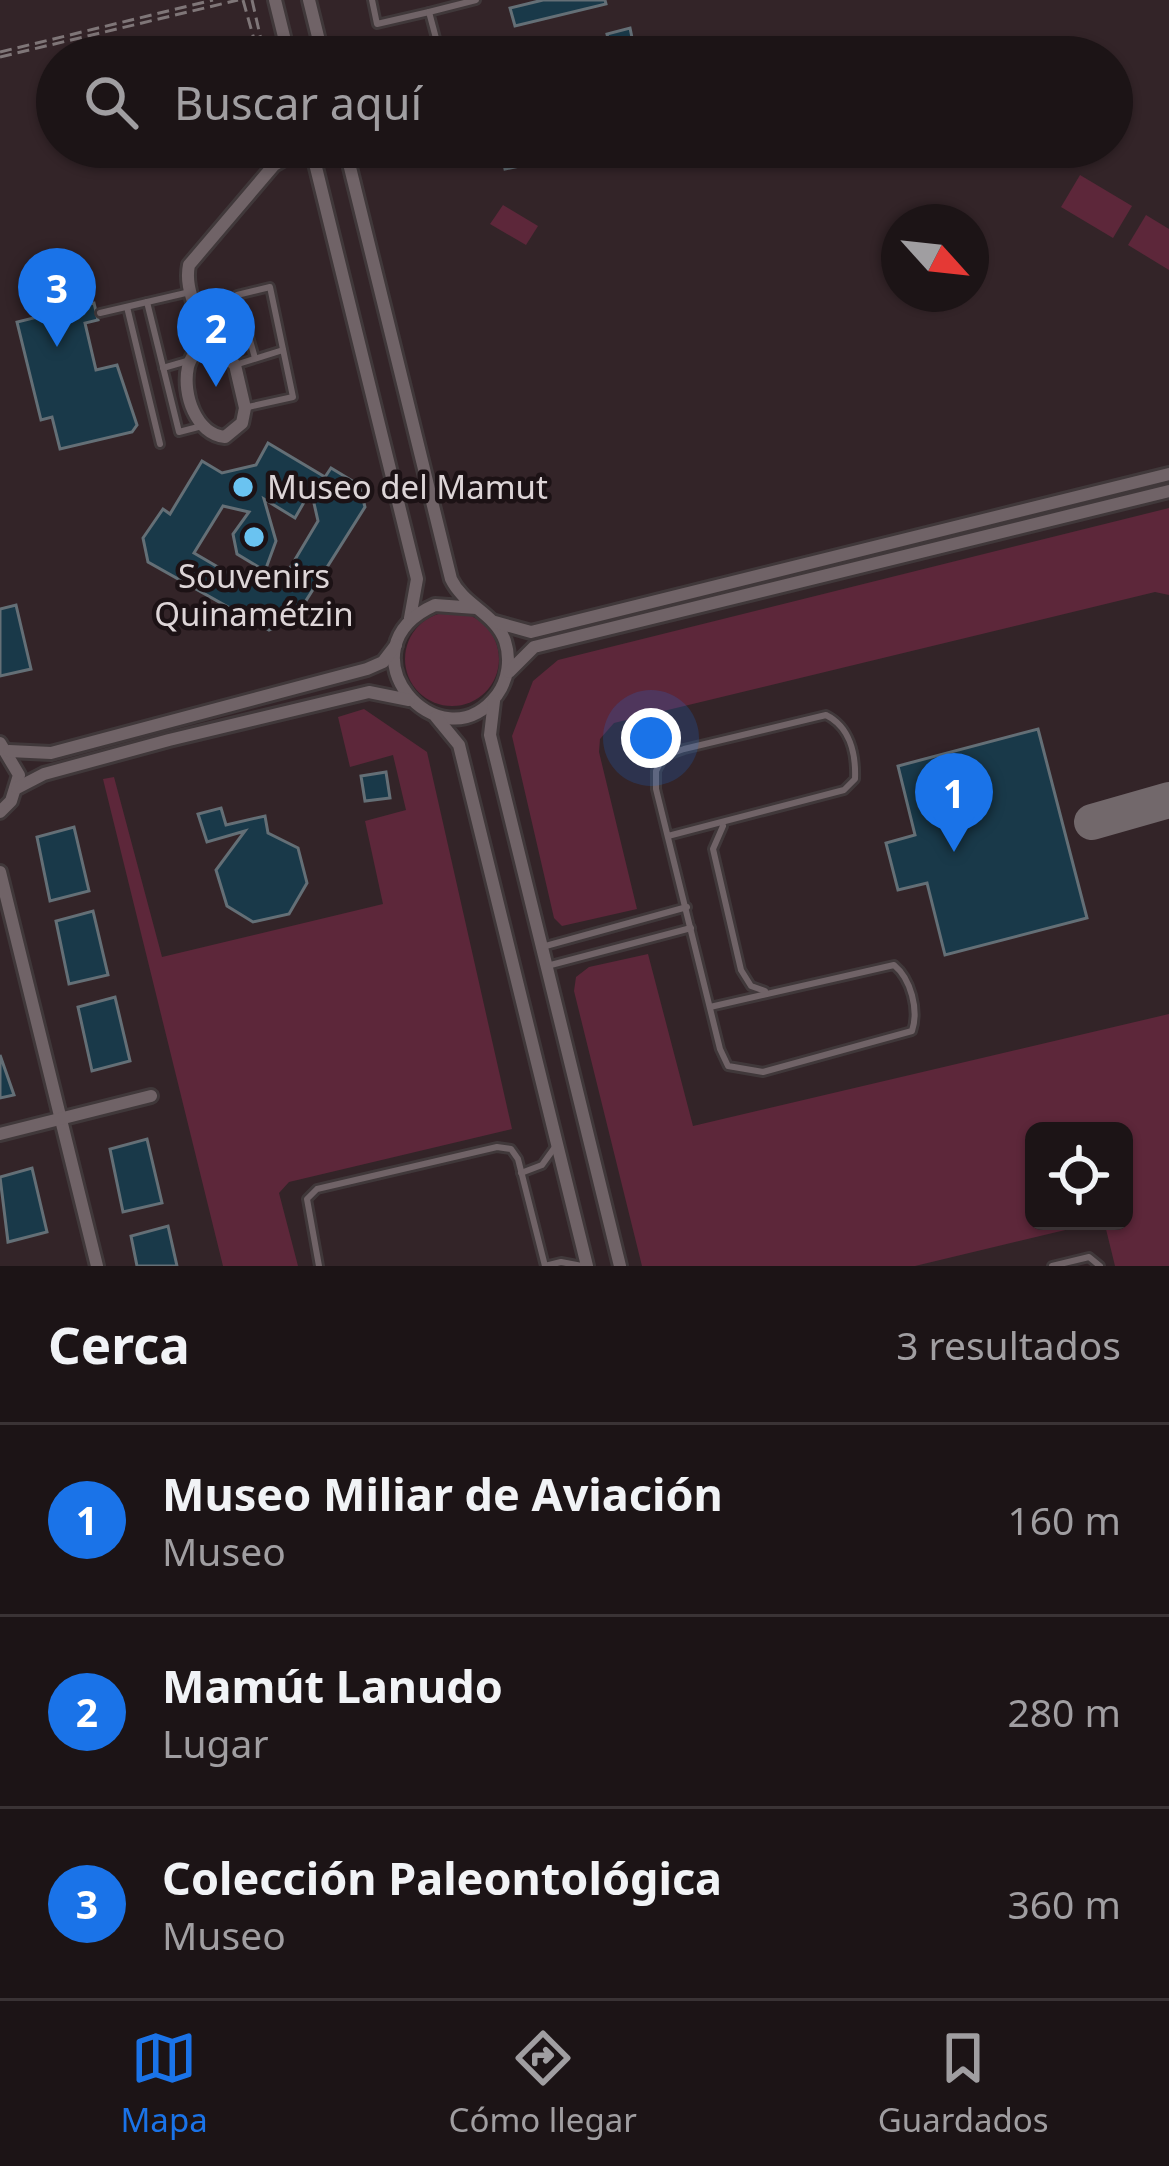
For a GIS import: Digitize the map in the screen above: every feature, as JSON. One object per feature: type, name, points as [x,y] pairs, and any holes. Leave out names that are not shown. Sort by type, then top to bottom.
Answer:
[{"type":"street","points":[[275,0],[284,36]]},
{"type":"street","points":[[308,0],[317,36]]},
{"type":"street","points":[[202,335],[187,379],[202,426],[225,436],[242,423],[245,408],[235,365],[202,335],[187,273],[194,256],[272,168]]},
{"type":"street","points":[[5,747],[51,753],[367,669],[383,662],[396,644],[416,601],[417,579],[313,168]]},
{"type":"street","points":[[350,168],[451,579],[482,612],[508,655],[490,735],[620,1266]]},
{"type":"street","points":[[403,630],[435,605],[482,612],[510,629],[530,632],[1169,475]]},
{"type":"street","points":[[424,711],[439,717],[470,715],[500,690],[517,661],[534,647],[1169,491]]},
{"type":"street","points":[[396,644],[396,675],[412,702]]},
{"type":"street","points":[[0,813],[17,788],[44,774],[369,692],[387,692],[412,702],[445,724],[459,745],[584,1266]]},
{"type":"street","points":[[5,747],[16,763],[17,788]]},
{"type":"street","points":[[0,872],[97,1266]]},
{"type":"street","points":[[0,1133],[151,1096]]},
{"type":"lane","points":[[372,0],[377,24],[476,0]]},
{"type":"lane","points":[[429,12],[435,36]]},
{"type":"lane","points":[[245,408],[293,397],[270,287],[237,295],[255,358]]},
{"type":"lane","points":[[100,313],[190,292]]},
{"type":"lane","points":[[147,302],[179,432],[202,426]]},
{"type":"lane","points":[[127,307],[160,445]]},
{"type":"lane","points":[[235,365],[284,350]]},
{"type":"lane","points":[[163,368],[190,360]]},
{"type":"lane","points":[[668,836],[844,790],[855,779],[845,730],[826,715],[664,756],[656,771],[656,789],[710,1007],[728,1066],[744,1073],[911,1031],[916,1018],[905,974],[894,965],[710,1007]]},
{"type":"lane","points":[[726,824],[715,834],[712,849],[741,970],[751,986],[767,992]]},
{"type":"lane","points":[[542,947],[687,908]]},
{"type":"lane","points":[[547,966],[691,928]]},
{"type":"lane","points":[[521,1173],[542,1165],[556,1144]]},
{"type":"lane","points":[[320,1266],[306,1212],[307,1199],[317,1190],[497,1147],[511,1149],[521,1173],[545,1266],[561,1262],[584,1266]]},
{"type":"lane","points":[[1052,1266],[1089,1257],[1100,1266]]},
{"type":"path","points":[[193,8],[213,0]]},
{"type":"path","points":[[78,36],[240,0],[254,36]]},
{"type":"path","points":[[252,0],[258,36]]},
{"type":"path","points":[[1,54],[36,46]]},
{"type":"shaded area","points":[[0,0],[1169,0],[1169,1266],[0,1266]]},
{"type":"shaded area","points":[[1080,175],[1132,206],[1113,238],[1061,207]]},
{"type":"shaded area","points":[[503,205],[538,226],[526,245],[490,224]]},
{"type":"shaded area","points":[[1146,215],[1169,229],[1169,270],[1128,245]]},
{"type":"shaded area","points":[[1169,508],[1169,595],[1155,592],[614,723],[600,739],[599,752],[637,909],[562,926],[554,918],[512,736],[533,681],[558,660]]},
{"type":"shaded area","points":[[452,612],[485,626],[499,659],[485,692],[452,706],[419,692],[405,659],[419,626]]},
{"type":"shaded area","points":[[364,709],[427,752],[512,1129],[289,1182],[279,1193],[298,1266],[223,1266],[103,779],[114,777],[162,957],[383,904],[365,821],[406,810],[393,755],[350,767],[338,717]]},
{"type":"shaded area","points":[[648,954],[693,1126],[1169,1014],[1169,1266],[1115,1266],[1106,1230],[1133,1230],[1133,1122],[1025,1122],[1025,1230],[1065,1230],[915,1266],[642,1266],[574,991],[576,977],[589,967]]},
{"type":"building","points":[[543,0],[605,0],[606,4],[515,26],[510,8]]},
{"type":"building","points":[[630,28],[632,36],[607,36]]},
{"type":"building","points":[[94,303],[98,320],[85,323],[96,370],[117,365],[137,425],[132,432],[60,449],[52,417],[41,420],[17,322]]},
{"type":"building","points":[[268,443],[325,477],[331,468],[359,485],[365,507],[295,618],[269,630],[148,562],[143,538],[163,509],[170,514],[202,461],[222,473],[256,465]],"holes":[[[311,490],[318,521],[287,573],[247,584],[194,553],[223,506],[249,512],[233,534],[237,554],[265,571],[276,541],[264,499],[295,518]]]},
{"type":"building","points":[[16,605],[31,669],[0,676],[0,609]]},
{"type":"building","points":[[1038,729],[1087,918],[945,955],[927,883],[898,890],[886,843],[915,835],[898,766]]},
{"type":"building","points":[[386,772],[390,798],[365,801],[361,776]]},
{"type":"building","points":[[221,808],[226,825],[265,816],[268,833],[298,848],[307,883],[289,914],[253,922],[227,906],[216,870],[245,831],[207,842],[198,814]]},
{"type":"building","points":[[74,827],[89,891],[50,901],[37,837]]},
{"type":"building","points":[[93,911],[108,975],[69,984],[56,921]]},
{"type":"building","points":[[115,997],[130,1061],[92,1071],[78,1007]]},
{"type":"building","points":[[0,1055],[14,1095],[0,1098]]},
{"type":"building","points":[[147,1139],[162,1203],[123,1212],[110,1149]]},
{"type":"building","points":[[32,1168],[47,1232],[8,1242],[0,1177]]},
{"type":"building","points":[[168,1226],[177,1266],[137,1266],[131,1236]]},
{"type":"taxiway","points":[[1092,822],[1169,800]]},
{"type":"place","name":"Colección Paleontológica","points":[[57,347]]},
{"type":"place","name":"Mamút Lanudo","points":[[216,387]]},
{"type":"place","name":"Museo del Mamut","points":[[243,487]]},
{"type":"place","name":"Souvenirs Quinamétzin","points":[[254,537]]},
{"type":"place","name":"Museo Miliar de Aviación","points":[[954,852]]}]
